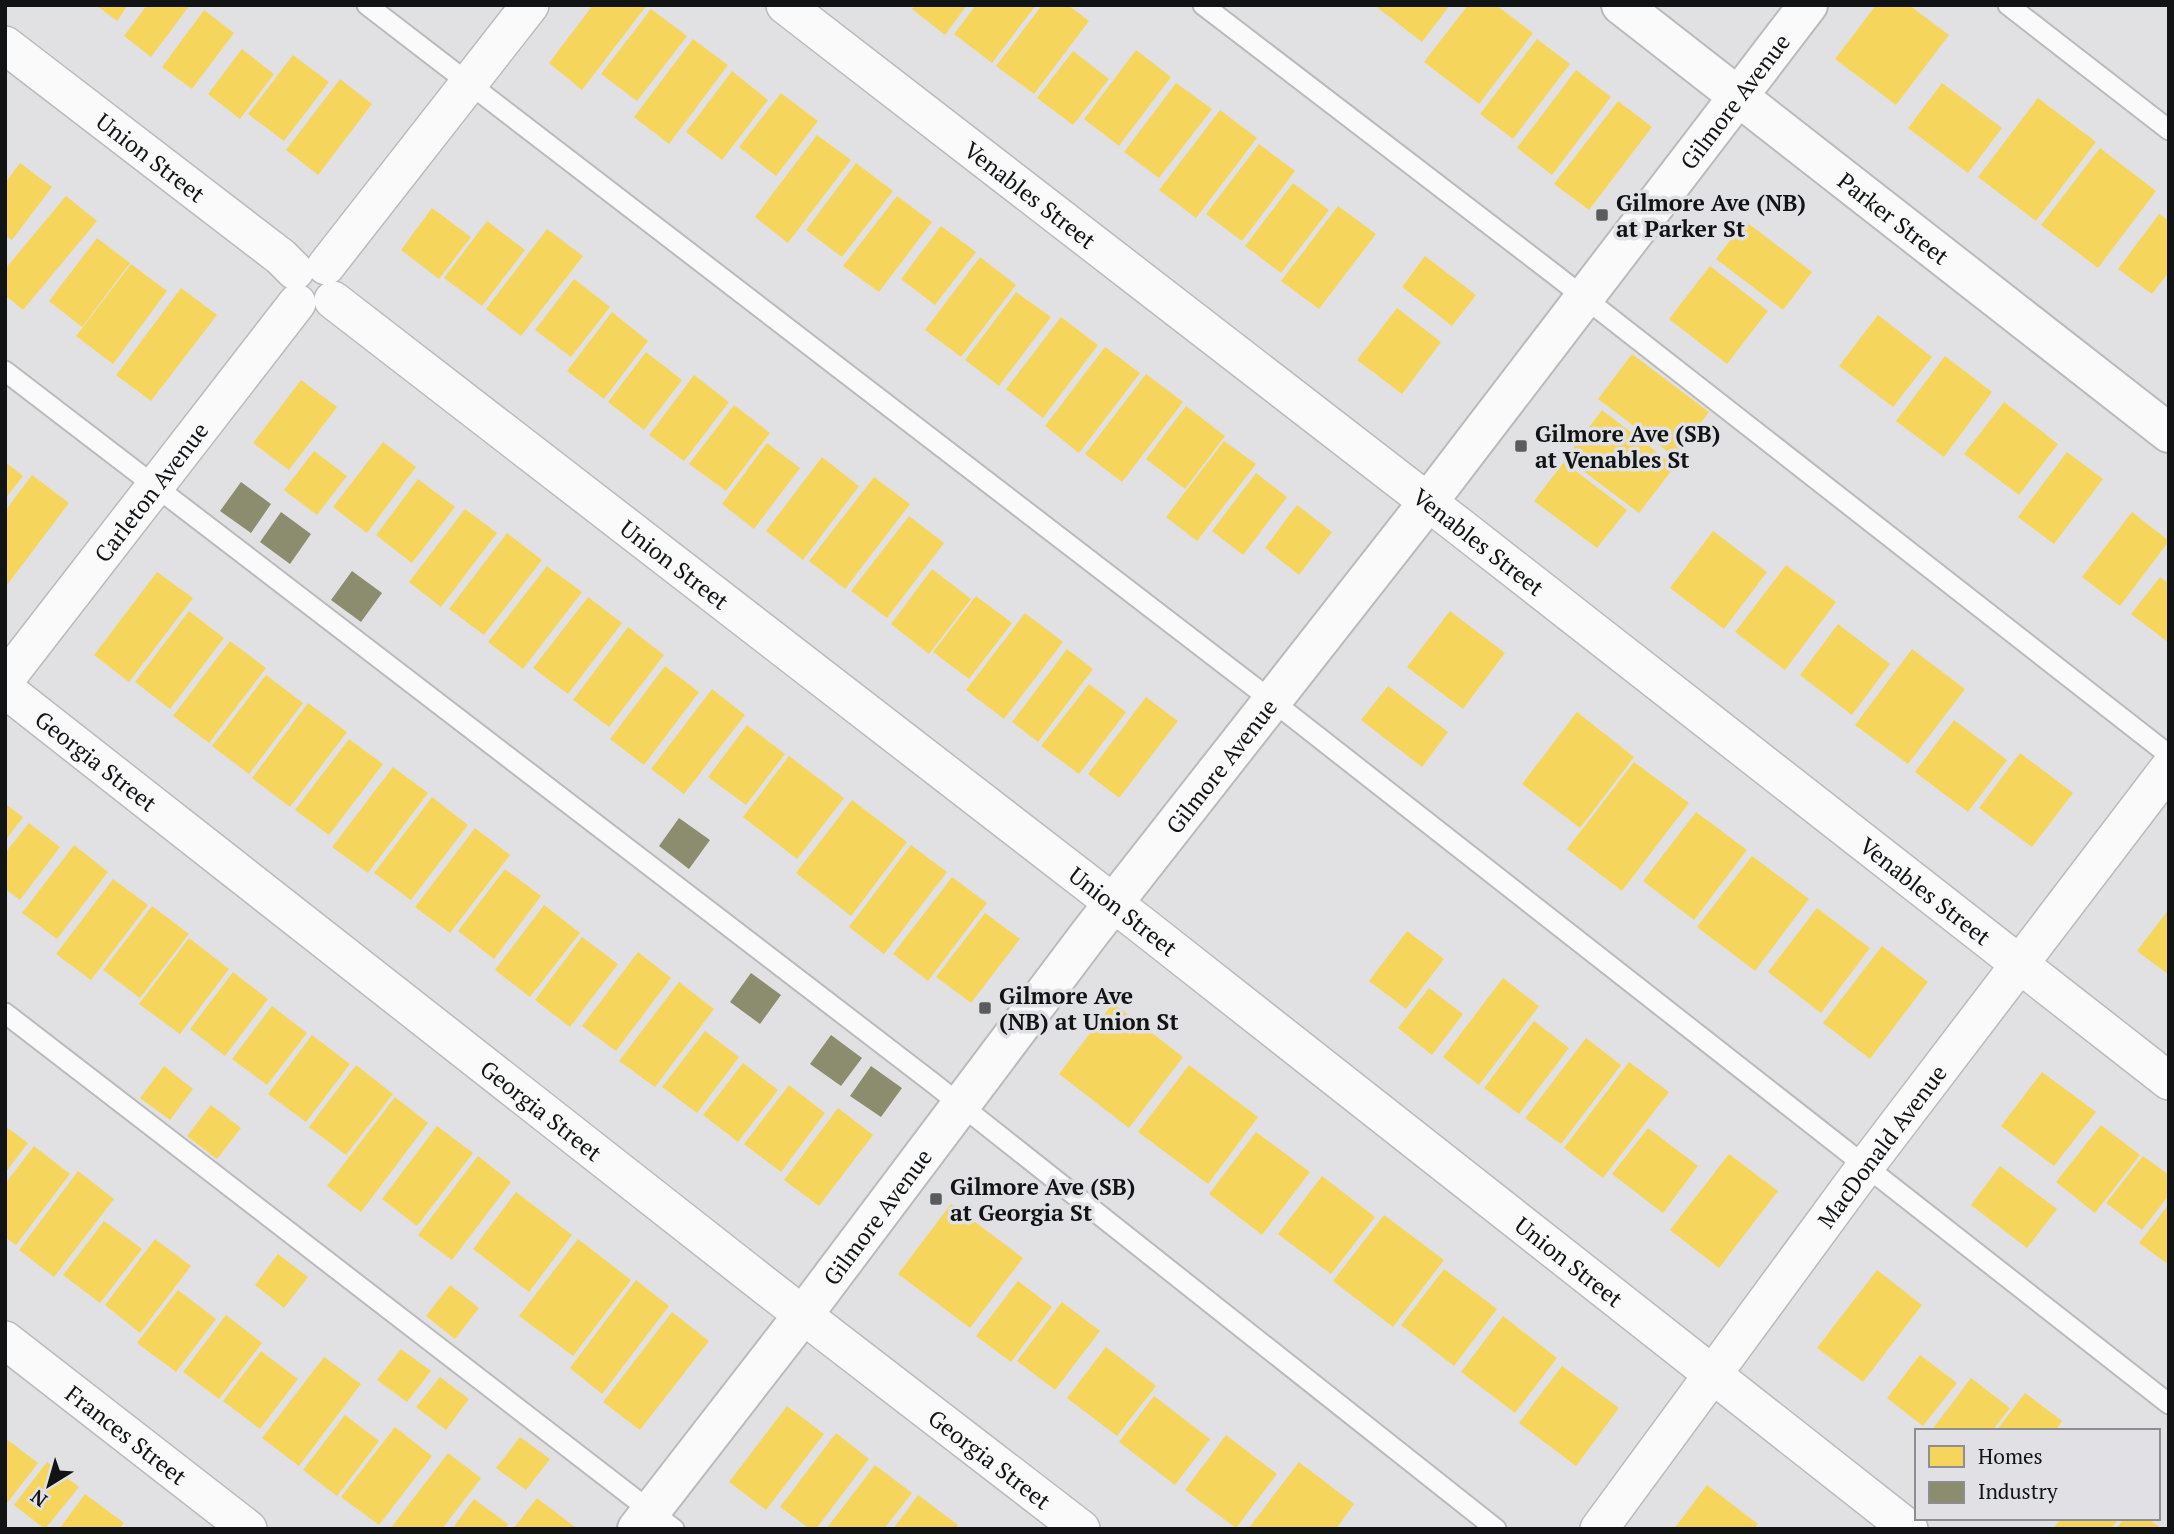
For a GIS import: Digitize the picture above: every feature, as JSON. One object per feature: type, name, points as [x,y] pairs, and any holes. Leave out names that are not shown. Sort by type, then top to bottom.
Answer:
[{"type":"street","name":"Carleton Avenue","points":[[5,680],[530,5]]},
{"type":"street","name":"Venables Street","points":[[785,5],[1428,502],[2169,1081]]},
{"type":"street","name":"Parker Street","points":[[1620,5],[2169,433]]},
{"type":"street","name":"Gilmore Avenue","points":[[654,1523],[803,1315],[1113,903],[1428,502],[1808,5]]},
{"type":"street","name":"Union Street","points":[[5,45],[1113,903],[1909,1529]]},
{"type":"street","name":"Georgia Street","points":[[5,690],[1080,1529]]},
{"type":"street","name":"MacDonald Avenue","points":[[1599,1529],[1865,1167],[2169,768]]},
{"type":"street","name":"Frances Street","points":[[5,1340],[248,1529]]},
{"type":"lane","points":[[367,5],[1271,700],[2169,1404]]},
{"type":"lane","points":[[1203,5],[1584,297],[2169,755]]},
{"type":"lane","points":[[2008,5],[2169,130]]},
{"type":"lane","points":[[5,371],[961,1104],[1496,1529]]},
{"type":"lane","points":[[5,1013],[324,1261],[654,1523]]},
{"type":"building: Homes","points":[[96,5],[128,5],[117,21]]},
{"type":"building: Homes","points":[[147,5],[190,5],[151,57],[124,36]]},
{"type":"building: Homes","points":[[593,5],[647,5],[582,90],[549,63]]},
{"type":"building: Homes","points":[[915,5],[967,5],[945,35],[912,9]]},
{"type":"building: Homes","points":[[976,5],[1036,5],[992,63],[954,34]]},
{"type":"building: Homes","points":[[1042,5],[1068,5],[1089,21],[1034,94],[996,66]]},
{"type":"building: Homes","points":[[1374,5],[1450,5],[1422,42]]},
{"type":"building: Homes","points":[[1468,5],[1496,5],[1533,33],[1479,104],[1424,62]]},
{"type":"building: Homes","points":[[1876,5],[1909,5],[1949,35],[1896,105],[1835,59]]},
{"type":"building: Homes","points":[[651,9],[687,36],[637,101],[601,74]]},
{"type":"building: Homes","points":[[204,10],[234,33],[192,89],[162,67]]},
{"type":"building: Homes","points":[[693,39],[728,65],[669,144],[634,117]]},
{"type":"building: Homes","points":[[1537,39],[1570,64],[1513,139],[1480,114]]},
{"type":"building: Homes","points":[[242,49],[274,74],[240,119],[208,94]]},
{"type":"building: Homes","points":[[1136,50],[1171,77],[1119,146],[1084,119]]},
{"type":"building: Homes","points":[[1073,51],[1109,79],[1073,125],[1037,98]]},
{"type":"building: Homes","points":[[293,55],[329,82],[284,141],[248,114]]},
{"type":"building: Homes","points":[[1576,70],[1611,97],[1552,175],[1517,148]]},
{"type":"building: Homes","points":[[732,71],[768,100],[722,160],[686,132]]},
{"type":"building: Homes","points":[[340,79],[372,104],[318,175],[286,150]]},
{"type":"building: Homes","points":[[1176,83],[1212,109],[1159,178],[1124,152]]},
{"type":"building: Homes","points":[[1942,83],[2002,128],[1968,173],[1908,128]]},
{"type":"building: Homes","points":[[781,93],[818,121],[776,176],[739,147]]},
{"type":"building: Homes","points":[[2038,98],[2096,142],[2036,221],[1978,177]]},
{"type":"building: Homes","points":[[1618,101],[1652,127],[1589,210],[1554,184]]},
{"type":"building: Homes","points":[[1220,110],[1257,138],[1196,218],[1159,190]]},
{"type":"building: Homes","points":[[817,135],[851,160],[788,243],[755,217]]},
{"type":"building: Homes","points":[[1259,144],[1295,171],[1242,241],[1206,214]]},
{"type":"building: Homes","points":[[2100,148],[2156,191],[2098,268],[2041,225]]},
{"type":"building: Homes","points":[[20,163],[52,187],[12,240],[5,235],[5,183]]},
{"type":"building: Homes","points":[[856,163],[893,191],[842,257],[806,230]]},
{"type":"building: Homes","points":[[1293,183],[1329,210],[1281,273],[1245,246]]},
{"type":"building: Homes","points":[[66,196],[97,221],[23,310],[5,295],[5,269]]},
{"type":"building: Homes","points":[[897,196],[932,222],[879,292],[843,266]]},
{"type":"building: Homes","points":[[1338,206],[1376,234],[1319,309],[1281,281]]},
{"type":"building: Homes","points":[[432,208],[471,237],[439,279],[401,250]]},
{"type":"building: Homes","points":[[2159,214],[2169,221],[2169,272],[2152,294],[2118,269]]},
{"type":"building: Homes","points":[[487,221],[525,250],[482,306],[444,278]]},
{"type":"building: Homes","points":[[1745,221],[1812,272],[1783,310],[1716,259]]},
{"type":"building: Homes","points":[[941,226],[976,252],[935,305],[901,279]]},
{"type":"building: Homes","points":[[547,229],[583,256],[521,336],[486,309]]},
{"type":"building: Homes","points":[[97,238],[130,263],[82,327],[49,301]]},
{"type":"building: Homes","points":[[1425,256],[1476,295],[1452,326],[1402,287]]},
{"type":"building: Homes","points":[[980,257],[1016,285],[961,357],[925,330]]},
{"type":"building: Homes","points":[[131,264],[167,291],[113,364],[76,336]]},
{"type":"building: Homes","points":[[1710,266],[1768,311],[1727,364],[1669,319]]},
{"type":"building: Homes","points":[[574,279],[610,307],[571,357],[535,330]]},
{"type":"building: Homes","points":[[181,288],[217,315],[151,401],[116,375]]},
{"type":"building: Homes","points":[[1016,292],[1051,317],[999,386],[965,360]]},
{"type":"building: Homes","points":[[1397,308],[1441,342],[1402,394],[1357,360]]},
{"type":"building: Homes","points":[[612,312],[648,341],[604,399],[567,371]]},
{"type":"building: Homes","points":[[1878,315],[1932,357],[1893,407],[1839,366]]},
{"type":"building: Homes","points":[[1061,317],[1098,345],[1043,418],[1006,389]]},
{"type":"building: Homes","points":[[1105,347],[1140,373],[1079,453],[1045,426]]},
{"type":"building: Homes","points":[[646,352],[682,380],[644,430],[608,402]]},
{"type":"building: Homes","points":[[1632,354],[1709,412],[1675,457],[1598,399]]},
{"type":"building: Homes","points":[[1945,356],[1992,392],[1944,457],[1896,421]]},
{"type":"building: Homes","points":[[1146,374],[1183,402],[1122,482],[1085,454]]},
{"type":"building: Homes","points":[[694,375],[729,402],[684,461],[649,435]]},
{"type":"building: Homes","points":[[301,380],[337,407],[289,470],[253,443]]},
{"type":"building: Homes","points":[[2004,402],[2058,444],[2019,495],[1964,454]]},
{"type":"building: Homes","points":[[734,405],[770,433],[726,491],[689,464]]},
{"type":"building: Homes","points":[[1186,406],[1225,436],[1185,489],[1146,459]]},
{"type":"building: Homes","points":[[1602,410],[1675,466],[1639,513],[1566,458]]},
{"type":"building: Homes","points":[[1224,441],[1256,464],[1197,541],[1166,517]]},
{"type":"building: Homes","points":[[383,442],[416,467],[367,533],[333,507]]},
{"type":"building: Homes","points":[[767,443],[800,468],[754,529],[722,504]]},
{"type":"building: Homes","points":[[314,451],[347,476],[317,515],[284,490]]},
{"type":"building: Homes","points":[[2067,452],[2103,479],[2054,544],[2018,517]]},
{"type":"building: Homes","points":[[822,457],[859,486],[803,560],[766,531]]},
{"type":"building: Homes","points":[[5,462],[23,476],[5,499]]},
{"type":"building: Homes","points":[[1564,462],[1627,510],[1597,548],[1534,501]]},
{"type":"building: Homes","points":[[1256,473],[1287,497],[1243,555],[1212,531]]},
{"type":"building: Homes","points":[[32,475],[69,503],[7,585],[5,511]]},
{"type":"building: Homes","points":[[874,477],[910,504],[845,589],[809,561]]},
{"type":"building: Homes","points":[[418,479],[455,507],[412,563],[376,535]]},
{"type":"building: Homes","points":[[1297,505],[1332,532],[1299,575],[1265,548]]},
{"type":"building: Homes","points":[[465,509],[497,533],[441,607],[409,582]]},
{"type":"building: Homes","points":[[2132,512],[2169,541],[2120,606],[2082,577]]},
{"type":"building: Homes","points":[[909,516],[944,543],[887,618],[851,591]]},
{"type":"building: Homes","points":[[1713,531],[1767,572],[1724,629],[1670,588]]},
{"type":"building: Homes","points":[[507,533],[542,560],[484,635],[449,609]]},
{"type":"building: Homes","points":[[1786,565],[1836,602],[1785,670],[1735,632]]},
{"type":"building: Homes","points":[[547,566],[582,592],[523,669],[488,642]]},
{"type":"building: Homes","points":[[932,569],[971,599],[929,654],[891,624]]},
{"type":"building: Homes","points":[[157,572],[193,598],[129,682],[94,655]]},
{"type":"building: Homes","points":[[2160,577],[2169,584],[2169,643],[2131,614]]},
{"type":"building: Homes","points":[[976,596],[1012,623],[969,679],[933,652]]},
{"type":"building: Homes","points":[[588,597],[622,623],[568,694],[533,668]]},
{"type":"building: Homes","points":[[189,611],[224,638],[170,709],[135,682]]},
{"type":"building: Homes","points":[[1450,611],[1505,653],[1463,709],[1407,667]]},
{"type":"building: Homes","points":[[1025,613],[1063,642],[1004,719],[966,690]]},
{"type":"building: Homes","points":[[1838,624],[1890,664],[1852,715],[1800,675]]},
{"type":"building: Homes","points":[[628,627],[664,655],[609,727],[573,700]]},
{"type":"building: Homes","points":[[230,641],[266,668],[209,743],[173,716]]},
{"type":"building: Homes","points":[[1067,649],[1093,669],[1038,742],[1012,722]]},
{"type":"building: Homes","points":[[1912,649],[1965,689],[1908,764],[1855,725]]},
{"type":"building: Homes","points":[[665,666],[699,692],[644,765],[610,739]]},
{"type":"building: Homes","points":[[266,675],[303,703],[249,774],[212,746]]},
{"type":"building: Homes","points":[[1089,684],[1126,712],[1079,774],[1041,746]]},
{"type":"building: Homes","points":[[1388,686],[1448,732],[1422,767],[1361,720]]},
{"type":"building: Homes","points":[[712,689],[745,715],[684,794],[651,769]]},
{"type":"building: Homes","points":[[1146,697],[1178,721],[1119,798],[1088,774]]},
{"type":"building: Homes","points":[[308,703],[347,732],[290,807],[252,778]]},
{"type":"building: Homes","points":[[1577,712],[1634,757],[1580,828],[1522,784]]},
{"type":"building: Homes","points":[[1954,720],[2007,760],[1968,812],[1915,772]]},
{"type":"building: Homes","points":[[747,725],[785,754],[746,805],[708,777]]},
{"type":"building: Homes","points":[[349,739],[383,764],[329,835],[295,810]]},
{"type":"building: Homes","points":[[2020,753],[2073,793],[2032,847],[1979,808]]},
{"type":"building: Homes","points":[[789,756],[844,798],[797,859],[743,817]]},
{"type":"building: Homes","points":[[1634,762],[1689,803],[1622,891],[1567,849]]},
{"type":"building: Homes","points":[[393,767],[428,793],[368,873],[332,847]]},
{"type":"building: Homes","points":[[432,797],[468,825],[411,900],[374,873]]},
{"type":"building: Homes","points":[[852,800],[907,842],[851,916],[796,873]]},
{"type":"building: Homes","points":[[5,804],[23,817],[5,841]]},
{"type":"building: Homes","points":[[1696,812],[1747,850],[1694,920],[1643,881]]},
{"type":"building: Homes","points":[[29,823],[60,847],[20,900],[5,889],[5,853]]},
{"type":"building: Homes","points":[[475,828],[510,855],[450,933],[415,907]]},
{"type":"building: Homes","points":[[74,845],[108,872],[57,939],[22,913]]},
{"type":"building: Homes","points":[[911,845],[947,872],[884,954],[849,927]]},
{"type":"building: Homes","points":[[1752,856],[1809,899],[1755,971],[1697,927]]},
{"type":"building: Homes","points":[[505,869],[541,896],[494,959],[458,931]]},
{"type":"building: Homes","points":[[952,877],[987,903],[928,981],[893,954]]},
{"type":"building: Homes","points":[[113,879],[148,905],[91,980],[56,954]]},
{"type":"building: Homes","points":[[544,905],[580,933],[530,997],[495,970]]},
{"type":"building: Homes","points":[[152,906],[189,934],[140,998],[103,970]]},
{"type":"building: Homes","points":[[1817,908],[1870,948],[1821,1013],[1768,972]]},
{"type":"building: Homes","points":[[2169,909],[2169,975],[2137,951]]},
{"type":"building: Homes","points":[[985,913],[1020,939],[971,1003],[936,977]]},
{"type":"building: Homes","points":[[1407,931],[1444,959],[1406,1009],[1369,981]]},
{"type":"building: Homes","points":[[582,937],[618,964],[570,1027],[535,1000]]},
{"type":"building: Homes","points":[[189,938],[229,969],[180,1034],[139,1004]]},
{"type":"building: Homes","points":[[1882,946],[1928,982],[1870,1059],[1823,1023]]},
{"type":"building: Homes","points":[[638,952],[671,978],[616,1051],[582,1026]]},
{"type":"building: Homes","points":[[233,972],[268,999],[225,1056],[190,1029]]},
{"type":"building: Homes","points":[[1503,978],[1539,1006],[1479,1085],[1443,1057]]},
{"type":"building: Homes","points":[[679,982],[714,1009],[655,1087],[619,1061]]},
{"type":"building: Homes","points":[[1429,988],[1463,1014],[1432,1055],[1398,1028]]},
{"type":"building: Homes","points":[[1113,1003],[1183,1057],[1129,1128],[1059,1074]]},
{"type":"building: Homes","points":[[272,1006],[307,1033],[267,1085],[232,1059]]},
{"type":"building: Homes","points":[[1534,1021],[1569,1048],[1519,1114],[1484,1088]]},
{"type":"building: Homes","points":[[705,1031],[739,1057],[697,1113],[662,1087]]},
{"type":"building: Homes","points":[[312,1035],[350,1064],[306,1122],[268,1094]]},
{"type":"building: Homes","points":[[1586,1038],[1621,1065],[1561,1144],[1525,1118]]},
{"type":"building: Homes","points":[[1629,1062],[1669,1092],[1603,1178],[1564,1148]]},
{"type":"building: Homes","points":[[743,1063],[778,1090],[738,1142],[703,1115]]},
{"type":"building: Homes","points":[[356,1065],[393,1094],[346,1155],[309,1127]]},
{"type":"building: Homes","points":[[1189,1065],[1258,1117],[1208,1184],[1138,1132]]},
{"type":"building: Homes","points":[[164,1066],[193,1089],[170,1120],[140,1098]]},
{"type":"building: Homes","points":[[2042,1072],[2096,1112],[2054,1166],[2001,1126]]},
{"type":"building: Homes","points":[[789,1085],[825,1113],[781,1172],[744,1144]]},
{"type":"building: Homes","points":[[395,1097],[428,1123],[361,1212],[327,1186]]},
{"type":"building: Homes","points":[[211,1105],[241,1128],[217,1159],[187,1136]]},
{"type":"building: Homes","points":[[838,1108],[873,1135],[819,1206],[784,1180]]},
{"type":"building: Homes","points":[[2101,1125],[2140,1155],[2095,1213],[2056,1182]]},
{"type":"building: Homes","points":[[5,1126],[28,1143],[5,1173]]},
{"type":"building: Homes","points":[[437,1126],[473,1153],[417,1226],[382,1199]]},
{"type":"building: Homes","points":[[1648,1128],[1698,1166],[1663,1213],[1612,1174]]},
{"type":"building: Homes","points":[[1256,1132],[1310,1172],[1262,1235],[1209,1194]]},
{"type":"building: Homes","points":[[34,1146],[70,1174],[16,1245],[5,1237],[5,1184]]},
{"type":"building: Homes","points":[[1729,1154],[1778,1191],[1719,1268],[1670,1230]]},
{"type":"building: Homes","points":[[478,1156],[511,1182],[452,1260],[418,1235]]},
{"type":"building: Homes","points":[[2143,1156],[2169,1175],[2169,1195],[2142,1230],[2106,1203]]},
{"type":"building: Homes","points":[[2000,1166],[2057,1209],[2027,1248],[1971,1205]]},
{"type":"building: Homes","points":[[78,1171],[114,1199],[54,1277],[19,1250]]},
{"type":"building: Homes","points":[[1322,1176],[1375,1217],[1331,1274],[1278,1234]]},
{"type":"building: Homes","points":[[516,1192],[572,1235],[529,1292],[473,1249]]},
{"type":"building: Homes","points":[[951,1204],[1023,1258],[970,1328],[898,1274]]},
{"type":"building: Homes","points":[[2169,1204],[2169,1265],[2139,1243]]},
{"type":"building: Homes","points":[[1384,1215],[1444,1260],[1393,1327],[1333,1281]]},
{"type":"building: Homes","points":[[104,1221],[142,1249],[100,1303],[63,1275]]},
{"type":"building: Homes","points":[[155,1239],[191,1266],[140,1333],[105,1305]]},
{"type":"building: Homes","points":[[578,1239],[631,1280],[573,1356],[519,1316]]},
{"type":"building: Homes","points":[[278,1254],[308,1277],[284,1308],[255,1285]]},
{"type":"building: Homes","points":[[1444,1269],[1497,1309],[1454,1366],[1401,1325]]},
{"type":"building: Homes","points":[[1877,1270],[1922,1305],[1863,1382],[1817,1348]]},
{"type":"building: Homes","points":[[636,1280],[669,1306],[602,1394],[570,1368]]},
{"type":"building: Homes","points":[[1018,1281],[1052,1307],[1011,1362],[976,1336]]},
{"type":"building: Homes","points":[[450,1285],[479,1308],[455,1339],[426,1316]]},
{"type":"building: Homes","points":[[178,1290],[216,1319],[176,1372],[137,1343]]},
{"type":"building: Homes","points":[[1062,1302],[1100,1331],[1055,1390],[1017,1361]]},
{"type":"building: Homes","points":[[672,1312],[709,1341],[640,1430],[603,1402]]},
{"type":"building: Homes","points":[[226,1315],[262,1343],[219,1399],[183,1372]]},
{"type":"building: Homes","points":[[1503,1316],[1557,1358],[1515,1413],[1461,1372]]},
{"type":"building: Homes","points":[[1106,1347],[1156,1386],[1117,1436],[1067,1398]]},
{"type":"building: Homes","points":[[401,1349],[431,1371],[407,1402],[377,1380]]},
{"type":"building: Homes","points":[[261,1351],[298,1379],[260,1429],[223,1401]]},
{"type":"building: Homes","points":[[1920,1355],[1957,1383],[1923,1426],[1887,1398]]},
{"type":"building: Homes","points":[[324,1357],[361,1384],[299,1466],[262,1438]]},
{"type":"building: Homes","points":[[1562,1366],[1619,1408],[1576,1466],[1519,1423]]},
{"type":"building: Homes","points":[[440,1377],[469,1399],[446,1430],[416,1407]]},
{"type":"building: Homes","points":[[1971,1378],[2010,1408],[1994,1429],[1933,1429]]},
{"type":"building: Homes","points":[[2025,1393],[2062,1421],[2056,1429],[1998,1429]]},
{"type":"building: Homes","points":[[1154,1396],[1210,1439],[1175,1485],[1119,1442]]},
{"type":"building: Homes","points":[[787,1406],[824,1434],[766,1510],[729,1482]]},
{"type":"building: Homes","points":[[345,1415],[379,1441],[337,1496],[303,1470]]},
{"type":"building: Homes","points":[[395,1427],[432,1456],[379,1525],[341,1497]]},
{"type":"building: Homes","points":[[836,1433],[869,1459],[816,1529],[810,1529],[780,1507]]},
{"type":"building: Homes","points":[[1226,1435],[1277,1474],[1236,1528],[1185,1490]]},
{"type":"building: Homes","points":[[520,1437],[550,1459],[526,1490],[496,1468]]},
{"type":"building: Homes","points":[[5,1438],[38,1463],[5,1506]]},
{"type":"building: Homes","points":[[448,1453],[481,1478],[442,1529],[390,1529]]},
{"type":"building: Homes","points":[[47,1462],[79,1487],[45,1529],[14,1505]]},
{"type":"building: Homes","points":[[1299,1462],[1354,1504],[1336,1529],[1248,1529]]},
{"type":"building: Homes","points":[[875,1465],[912,1493],[884,1529],[826,1529]]},
{"type":"building: Homes","points":[[1707,1485],[1758,1524],[1754,1529],[1674,1529]]},
{"type":"building: Homes","points":[[85,1494],[124,1523],[119,1529],[59,1529]]},
{"type":"building: Homes","points":[[918,1495],[958,1525],[955,1529],[893,1529]]},
{"type":"building: Homes","points":[[537,1498],[575,1527],[574,1529],[513,1529]]},
{"type":"building: Homes","points":[[474,1499],[508,1524],[505,1529],[452,1529]]},
{"type":"building: Homes","points":[[2060,1520],[2118,1520],[2111,1529],[2053,1529]]},
{"type":"building: Homes","points":[[2123,1520],[2151,1520],[2162,1529],[2116,1529]]},
{"type":"building: Industry","points":[[241,482],[271,504],[251,533],[220,511]]},
{"type":"building: Industry","points":[[281,512],[311,534],[290,564],[260,542]]},
{"type":"building: Industry","points":[[352,571],[382,593],[361,622],[331,600]]},
{"type":"building: Industry","points":[[679,818],[710,840],[689,869],[659,846]]},
{"type":"building: Industry","points":[[751,973],[781,995],[760,1024],[730,1002]]},
{"type":"building: Industry","points":[[831,1035],[862,1058],[841,1086],[810,1064]]},
{"type":"building: Industry","points":[[871,1066],[902,1088],[881,1117],[850,1096]]},
{"type":"place","name":"Gilmore Ave (NB) at Parker St","points":[[1602,215]]},
{"type":"place","name":"Gilmore Ave (SB) at Venables St","points":[[1521,446]]},
{"type":"place","name":"Gilmore Ave (NB) at Union St","points":[[985,1008]]},
{"type":"place","name":"Gilmore Ave (SB) at Georgia St","points":[[936,1199]]}]
